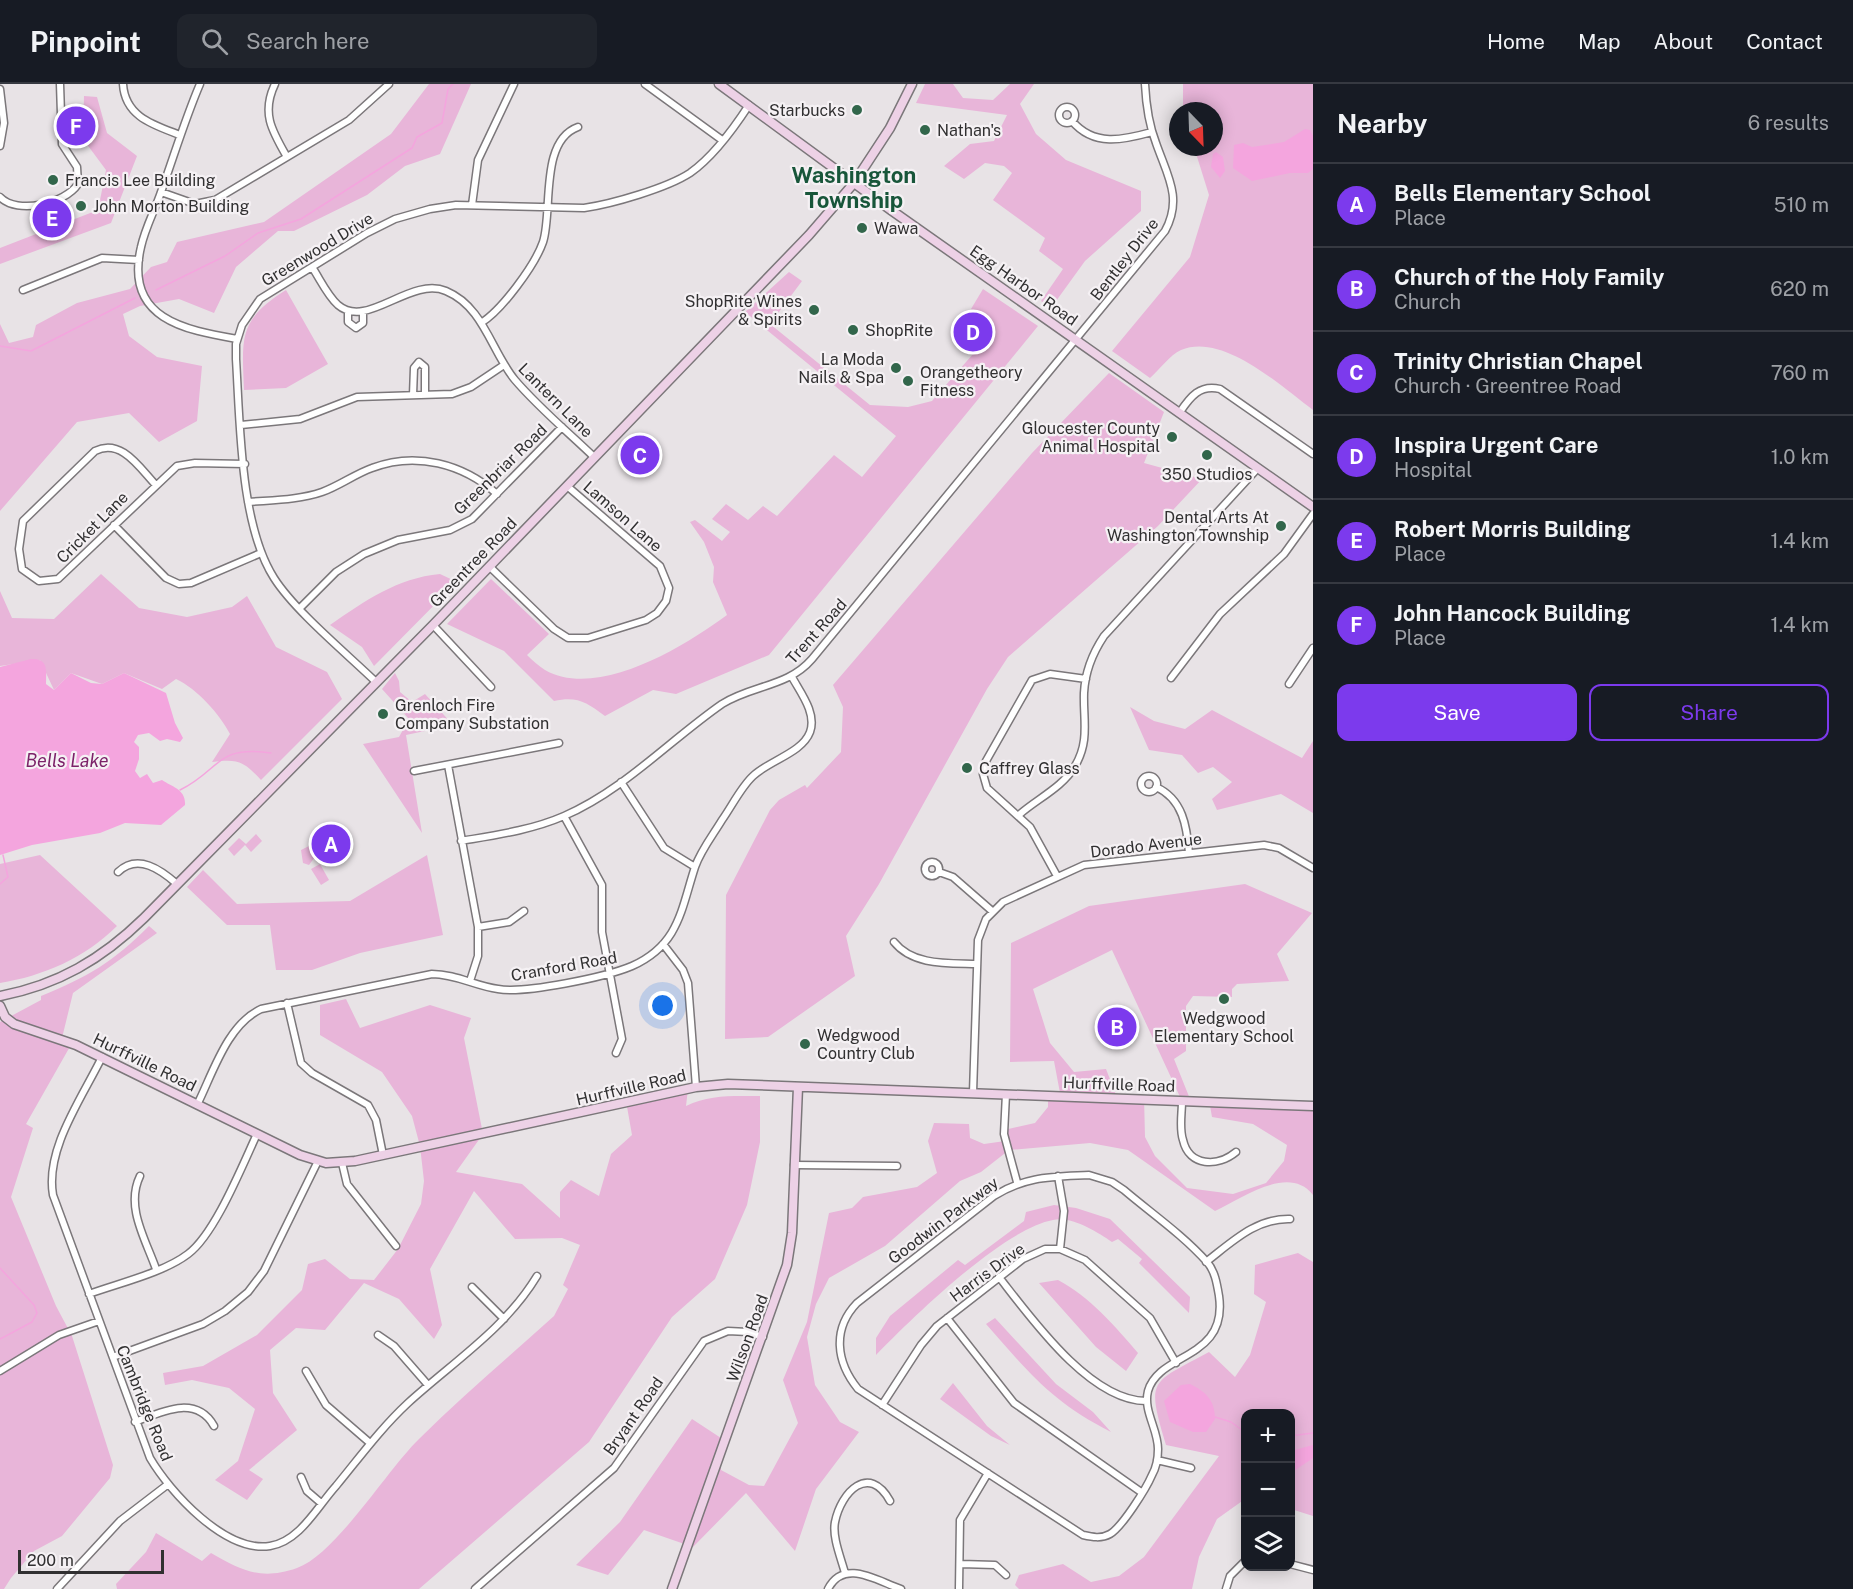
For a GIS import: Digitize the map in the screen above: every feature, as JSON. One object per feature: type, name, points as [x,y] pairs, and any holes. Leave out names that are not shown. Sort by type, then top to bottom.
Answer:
[{"type":"street","points":[[2,202],[23,207],[59,198],[71,192],[79,182],[77,167],[62,144],[60,84]]},
{"type":"street","points":[[123,84],[126,100],[138,117],[180,135]]},
{"type":"street","points":[[200,84],[142,243],[139,260],[143,289],[149,302],[162,316],[181,328],[237,339]]},
{"type":"street","points":[[275,84],[268,100],[268,119],[287,157]]},
{"type":"street","points":[[161,192],[195,204],[210,203],[356,114],[389,84]]},
{"type":"street","points":[[472,205],[478,160],[514,84]]},
{"type":"street","points":[[645,84],[722,140]]},
{"type":"street","name":"Egg Harbor Road","points":[[719,84],[854,183],[1313,507]]},
{"type":"street","name":"Greentree Road","points":[[0,996],[50,983],[85,966],[125,936],[177,884],[433,625],[809,235],[854,183],[890,128],[912,84]]},
{"type":"street","name":"Bentley Drive","points":[[1077,340],[1160,238],[1172,217],[1173,184],[1152,132],[1145,84]]},
{"type":"street","points":[[0,89],[4,118],[1,142]]},
{"type":"street","name":"Greenwood Drive","points":[[376,682],[300,608],[274,578],[261,553],[252,525],[248,502],[242,425],[237,339],[244,320],[260,299],[395,219],[430,209],[472,205],[579,209],[602,205],[676,181],[696,168],[722,140],[749,105]]},
{"type":"street","points":[[1072,121],[1086,134],[1106,140],[1125,139],[1152,132]]},
{"type":"street","points":[[481,323],[494,312],[536,258],[545,234],[549,177],[555,157],[564,137],[578,127]]},
{"type":"street","points":[[23,290],[102,258],[139,260]]},
{"type":"street","points":[[312,267],[335,302],[348,311],[348,322],[356,328],[363,323],[363,311]]},
{"type":"street","name":"Lantern Lane","points":[[348,311],[363,311],[413,291],[435,288],[463,301],[481,323],[504,365],[524,389],[594,457]]},
{"type":"street","name":"Trent Road","points":[[462,841],[530,828],[564,816],[621,782],[728,700],[792,677],[813,659],[1077,340]]},
{"type":"street","points":[[414,395],[414,368],[419,362],[425,368],[425,395]]},
{"type":"street","points":[[242,425],[300,419],[357,397],[460,392],[504,365]]},
{"type":"street","points":[[1180,412],[1198,391],[1208,387],[1220,389],[1313,454]]},
{"type":"street","name":"Greenbriar Road","points":[[300,608],[340,569],[364,554],[398,540],[440,533],[462,526],[472,519],[562,427]]},
{"type":"street","name":"Cricket Lane","points":[[155,484],[122,450],[108,447],[95,451],[23,521],[20,535],[21,565],[27,574],[36,580],[56,580],[172,469],[185,464],[245,464]]},
{"type":"street","points":[[248,502],[310,495],[373,467],[401,462],[434,462],[454,466],[477,477],[497,494]]},
{"type":"street","points":[[1020,814],[1059,784],[1077,762],[1086,734],[1086,679],[1093,655],[1104,636],[1258,468]]},
{"type":"street","name":"Lamson Lane","points":[[489,566],[554,629],[568,638],[588,638],[646,620],[657,613],[666,601],[669,588],[660,566],[567,486]]},
{"type":"street","points":[[1172,678],[1220,614],[1284,554],[1313,514]]},
{"type":"street","points":[[114,525],[163,575],[175,584],[194,582],[261,553]]},
{"type":"street","points":[[433,625],[491,687]]},
{"type":"street","points":[[1289,684],[1313,648]]},
{"type":"street","points":[[1057,876],[1040,842],[1020,814],[987,788],[983,774],[986,761],[1032,680],[1050,674],[1086,679]]},
{"type":"street","name":"Cranford Road","points":[[197,1104],[239,1025],[261,1009],[423,975],[447,975],[490,988],[511,990],[610,973],[638,963],[663,944],[684,910],[695,867],[749,780],[771,762],[798,747],[807,737],[812,727],[810,711],[792,677]]},
{"type":"street","points":[[414,771],[560,743]]},
{"type":"street","points":[[448,765],[478,927],[478,956],[470,981]]},
{"type":"street","points":[[621,782],[664,848],[695,867]]},
{"type":"street","points":[[1156,787],[1172,797],[1182,813],[1187,830],[1189,853]]},
{"type":"street","points":[[564,816],[602,885],[602,932],[622,1039],[616,1053]]},
{"type":"street","name":"Dorado Avenue","points":[[992,911],[1008,899],[1057,876],[1093,863],[1268,846],[1282,850],[1313,868]]},
{"type":"street","points":[[118,872],[132,864],[152,866],[177,884]]},
{"type":"street","points":[[939,872],[953,877],[992,911],[980,933],[973,1093]]},
{"type":"street","points":[[478,927],[509,922],[524,911]]},
{"type":"street","points":[[894,942],[902,950],[916,957],[941,963],[977,964]]},
{"type":"street","points":[[663,944],[683,970],[688,983],[696,1087]]},
{"type":"street","points":[[287,1003],[301,1063],[312,1073],[368,1105],[376,1120],[383,1155]]},
{"type":"street","name":"Hurffville Road","points":[[0,1006],[5,1017],[14,1024],[68,1042],[306,1158],[342,1163],[696,1087],[728,1084],[1313,1106]]},
{"type":"street","name":"Cambridge Road","points":[[102,1058],[58,1146],[50,1179],[56,1203],[150,1458],[167,1485],[216,1528],[234,1538],[256,1546],[276,1544],[292,1537],[396,1415],[504,1319],[522,1300],[537,1276]]},
{"type":"street","name":"Wilson Road","points":[[672,1589],[779,1294],[791,1249],[798,1087]]},
{"type":"street","points":[[1006,1095],[1004,1134],[1017,1182]]},
{"type":"street","points":[[1182,1101],[1183,1141],[1191,1155],[1198,1161],[1210,1163],[1221,1161],[1236,1152]]},
{"type":"street","points":[[89,1294],[183,1258],[201,1242],[257,1134]]},
{"type":"street","points":[[112,1357],[203,1324],[225,1311],[248,1292],[264,1271],[318,1161]]},
{"type":"street","points":[[342,1163],[346,1184],[396,1246]]},
{"type":"street","points":[[794,1164],[897,1167]]},
{"type":"street","name":"Goodwin Parkway","points":[[1146,1401],[1149,1389],[1158,1374],[1201,1348],[1215,1326],[1220,1312],[1217,1283],[1206,1262],[1113,1182],[1089,1175],[1058,1176],[1017,1182],[994,1196],[849,1312],[839,1339],[842,1363],[848,1377],[858,1389],[1077,1531],[1093,1537],[1106,1536],[1116,1530],[1153,1475],[1157,1460]]},
{"type":"street","points":[[140,1176],[134,1191],[135,1211],[156,1269]]},
{"type":"street","points":[[1058,1176],[1064,1211],[1060,1249],[1084,1260],[1150,1318],[1176,1363]]},
{"type":"street","points":[[1206,1262],[1256,1226],[1277,1218],[1290,1219]]},
{"type":"street","name":"Harris Drive","points":[[882,1405],[930,1333],[946,1318],[1032,1254],[1060,1249]]},
{"type":"street","points":[[999,1277],[1045,1336],[1071,1361],[1125,1399],[1146,1401],[1158,1447],[1157,1460],[1191,1468]]},
{"type":"street","points":[[472,1287],[504,1319]]},
{"type":"street","points":[[946,1318],[1014,1403],[1141,1492]]},
{"type":"street","points":[[0,1371],[59,1335],[99,1321]]},
{"type":"street","name":"Bryant Road","points":[[475,1589],[614,1468],[704,1341],[728,1331],[748,1332],[763,1337]]},
{"type":"street","points":[[378,1335],[394,1346],[428,1385]]},
{"type":"street","points":[[306,1371],[326,1405],[370,1443]]},
{"type":"street","points":[[135,1422],[171,1408],[184,1407],[204,1413],[214,1426]]},
{"type":"street","points":[[959,1589],[960,1520],[988,1473]]},
{"type":"street","points":[[300,1477],[307,1491],[321,1503]]},
{"type":"street","points":[[845,1573],[834,1528],[845,1496],[861,1484],[870,1482],[883,1489],[890,1501]]},
{"type":"street","points":[[57,1589],[120,1521],[167,1485]]},
{"type":"street","points":[[961,1564],[995,1565],[1006,1575]]},
{"type":"street","points":[[1226,1589],[1230,1576],[1241,1564]]},
{"type":"street","points":[[1295,1565],[1313,1570]]},
{"type":"street","points":[[828,1589],[834,1579],[845,1573],[857,1573],[898,1588]]},
{"type":"shaded area","points":[[429,84],[471,84],[440,154],[405,166],[367,195],[294,231],[278,231],[236,267],[214,313],[179,299],[140,306],[123,314],[129,336],[157,357],[202,366],[197,421],[159,442],[129,413],[77,422],[0,511],[0,324],[9,343],[33,337],[36,325],[77,303],[130,289],[151,267],[167,262],[177,242],[264,222],[391,134]]},
{"type":"shaded area","points":[[925,84],[953,84],[963,98],[993,100],[1010,84],[1034,84],[1020,104],[1036,134],[1066,160],[1141,191],[1141,211],[1085,261],[1051,308],[1041,301],[1063,269],[1039,251],[1045,238],[993,200],[1012,173],[1004,166],[985,163],[964,179],[944,166],[970,144],[994,141],[1007,115],[916,103]]},
{"type":"shaded area","points":[[1183,84],[1313,84],[1313,410],[1269,376],[1233,355],[1215,349],[1197,346],[1181,350],[1150,378],[1112,351],[1190,257],[1209,195],[1197,156],[1223,156],[1223,102],[1183,102]]},
{"type":"shaded area","points":[[84,96],[97,97],[107,133],[137,156],[111,223],[0,264],[0,248],[98,210],[106,170],[83,139]]},
{"type":"shaded area","points":[[789,272],[802,281],[770,324],[870,405],[908,407],[932,401],[994,330],[971,309],[983,289],[1038,326],[769,655],[676,694],[653,690],[605,716],[581,701],[569,699],[554,701],[504,651],[447,624],[491,579],[549,634],[527,655],[545,670],[566,678],[590,678],[615,674],[665,654],[727,615],[713,582],[714,567],[704,542],[690,522],[695,520],[722,541],[730,532],[712,519],[726,504],[748,520],[763,506],[777,516],[834,455],[862,477],[896,436],[745,312]]},
{"type":"shaded area","points":[[286,290],[328,364],[286,388],[244,390],[243,357],[246,332],[259,311]]},
{"type":"shaded area","name":"Wedgwood Country Club","points":[[1109,373],[1164,412],[1144,463],[1202,479],[1158,526],[1008,657],[987,689],[879,884],[846,936],[855,976],[768,1037],[725,1039],[726,895],[770,810],[779,800],[805,785],[807,788],[841,752],[843,707],[833,685],[1032,453]]},
{"type":"shaded area","points":[[101,574],[139,608],[187,617],[232,607],[247,596],[276,647],[327,672],[342,699],[261,780],[245,765],[235,761],[212,762],[230,734],[207,702],[176,679],[162,689],[124,673],[102,684],[71,673],[54,690],[40,660],[0,666],[0,591],[12,618],[54,619]]},
{"type":"shaded area","points":[[440,574],[457,582],[374,666],[362,647],[330,625],[382,592],[410,580]]},
{"type":"shaded area","points":[[395,673],[399,681],[400,692],[412,702],[425,694],[453,725],[406,735],[422,833],[363,744],[399,737],[409,719],[382,689]]},
{"type":"shaded area","points":[[1130,707],[1154,721],[1185,729],[1212,710],[1302,758],[1313,741],[1313,813],[1281,794],[1217,810],[1212,799],[1232,782],[1213,767],[1198,773],[1182,755],[1149,750]]},
{"type":"shaded area","points":[[256,834],[262,841],[251,852],[245,845],[234,856],[228,849],[239,838],[246,844]]},
{"type":"shaded area","points":[[311,845],[317,854],[309,865],[303,863],[301,850]]},
{"type":"shaded area","points":[[40,855],[117,926],[91,947],[63,964],[32,976],[0,983],[0,864]]},
{"type":"shaded area","points":[[427,855],[443,935],[360,953],[312,970],[276,970],[270,925],[227,925],[187,887],[203,870],[237,904],[350,901]]},
{"type":"shaded area","points":[[320,864],[329,880],[321,885],[311,869]]},
{"type":"shaded area","points":[[1245,884],[1312,913],[1277,954],[1289,981],[1237,984],[1232,989],[1232,997],[1193,996],[1186,1006],[1186,1051],[1174,1059],[1190,1099],[1181,1099],[1112,950],[1033,989],[1050,1043],[1074,1072],[1106,1069],[1116,1095],[1144,1097],[1145,1137],[1155,1156],[1187,1188],[1233,1194],[1266,1183],[1284,1161],[1287,1145],[1253,1124],[1212,1117],[1209,1100],[1313,1105],[1313,1195],[1303,1186],[1279,1183],[1252,1192],[1215,1211],[1128,1150],[1090,1143],[1009,1150],[981,1172],[960,1181],[885,1246],[829,1278],[816,1304],[807,1337],[815,1385],[840,1422],[859,1432],[816,1489],[795,1551],[746,1493],[693,1547],[644,1530],[608,1575],[576,1565],[620,1522],[692,1419],[721,1438],[721,1470],[749,1485],[764,1486],[798,1423],[783,1380],[807,1322],[829,1213],[852,1208],[863,1197],[917,1187],[937,1173],[928,1141],[934,1123],[969,1124],[970,1138],[984,1144],[1005,1141],[1004,1130],[1035,1123],[1048,1107],[1048,1093],[1060,1093],[1054,1061],[1010,1062],[1011,943],[1089,906]]},
{"type":"shaded area","points":[[149,926],[157,933],[73,993],[62,1038],[72,1043],[26,1124],[33,1128],[11,1197],[56,1306],[72,1336],[113,1465],[110,1478],[62,1536],[34,1551],[4,1589],[0,1589],[0,1022],[41,1000],[41,996],[99,967],[124,949]]},
{"type":"shaded area","points":[[346,999],[360,1028],[430,1005],[471,1018],[464,1038],[483,1134],[456,1172],[522,1184],[560,1218],[560,1192],[571,1180],[599,1196],[611,1154],[632,1135],[626,1101],[688,1089],[686,1106],[704,1099],[760,1096],[760,1142],[747,1205],[715,1279],[672,1317],[589,1442],[419,1589],[117,1589],[116,1584],[146,1552],[156,1533],[202,1561],[211,1553],[251,1572],[272,1574],[284,1572],[312,1560],[361,1510],[419,1439],[554,1316],[568,1289],[563,1285],[580,1245],[562,1238],[515,1239],[474,1191],[430,1269],[442,1325],[434,1339],[399,1299],[364,1283],[325,1330],[296,1328],[270,1350],[273,1393],[297,1430],[249,1470],[263,1479],[247,1500],[215,1480],[238,1461],[255,1409],[229,1388],[192,1380],[165,1385],[163,1373],[203,1366],[257,1335],[302,1290],[308,1264],[325,1259],[350,1279],[374,1280],[398,1249],[421,1204],[424,1181],[420,1146],[412,1116],[382,1072],[320,1035],[320,1005]]},
{"type":"shaded area","points":[[1054,1205],[1076,1208],[1110,1219],[1190,1297],[1189,1313],[1139,1263],[1142,1259],[1118,1239],[1112,1242],[1092,1230],[1060,1219],[1033,1227],[985,1257],[935,1298],[876,1355],[876,1338],[890,1316],[958,1260],[965,1265],[1024,1221],[1026,1212]]},
{"type":"shaded area","points":[[1298,1253],[1313,1262],[1313,1516],[1295,1510],[1295,1409],[1241,1409],[1241,1502],[1217,1519],[1199,1557],[1192,1589],[1019,1589],[1015,1585],[1019,1575],[1063,1564],[1091,1582],[1119,1576],[1144,1557],[1219,1456],[1166,1445],[1155,1395],[1158,1385],[1164,1378],[1209,1352],[1235,1377],[1250,1355],[1266,1302],[1254,1294],[1255,1265]]},
{"type":"shaded area","points":[[1058,1280],[1091,1303],[1138,1353],[1126,1371],[1096,1347],[1039,1283]]},
{"type":"shaded area","points":[[995,1318],[1056,1384],[1093,1412],[1111,1432],[1090,1421],[1042,1385],[986,1324]]},
{"type":"shaded area","points":[[953,1383],[987,1426],[1010,1445],[991,1436],[940,1399]]},
{"type":"water","points":[[1305,129],[1310,130],[1313,136],[1313,169],[1308,173],[1290,173],[1252,181],[1233,168],[1234,145],[1243,143],[1252,147],[1284,142]]},
{"type":"water","points":[[1213,156],[1223,157],[1225,171],[1220,178],[1211,167]]},
{"type":"water","name":"Bells Lake","points":[[31,659],[44,663],[46,684],[54,690],[71,673],[91,683],[102,684],[124,673],[166,693],[175,723],[183,738],[180,742],[167,739],[160,741],[149,733],[138,735],[134,742],[139,747],[139,759],[135,771],[140,778],[147,774],[153,783],[162,780],[178,789],[183,795],[185,805],[161,825],[125,823],[100,833],[32,845],[0,855],[0,667]]},
{"type":"water","points":[[1190,1384],[1208,1397],[1215,1412],[1215,1419],[1206,1432],[1193,1432],[1170,1422],[1164,1401],[1181,1385]]},
{"type":"water","points":[[1313,1445],[1313,1458],[1295,1470],[1295,1463],[1295,1450]]},
{"type":"waterway","points":[[156,290],[225,256],[258,233],[301,219],[412,148],[417,137],[442,123],[448,89],[453,84]]},
{"type":"waterway","points":[[0,346],[31,351],[135,298]]},
{"type":"waterway","points":[[180,790],[228,756],[253,751],[271,753]]},
{"type":"waterway","points":[[0,884],[8,877],[3,855]]},
{"type":"waterway","points":[[0,1268],[34,1305],[37,1313],[32,1322],[0,1339]]},
{"type":"waterway","points":[[1215,1417],[1231,1422],[1241,1429]]},
{"type":"waterway","points":[[1295,1435],[1313,1433]]},
{"type":"place","name":"Starbucks","points":[[857,110]]},
{"type":"place","name":"John Hancock Building","points":[[76,126]]},
{"type":"place","name":"Nathan's","points":[[925,130]]},
{"type":"place","name":"Francis Lee Building","points":[[53,180]]},
{"type":"place","name":"John Morton Building","points":[[81,206]]},
{"type":"place","name":"Robert Morris Building","points":[[52,218]]},
{"type":"place","name":"Wawa","points":[[862,228]]},
{"type":"place","name":"ShopRite Wines & Spirits","points":[[814,310]]},
{"type":"place","name":"ShopRite","points":[[853,330]]},
{"type":"place","name":"Inspira Urgent Care","points":[[973,332]]},
{"type":"place","name":"La Moda Nails & Spa","points":[[896,368]]},
{"type":"place","name":"Orangetheory Fitness","points":[[908,381]]},
{"type":"place","name":"Gloucester County Animal Hospital","points":[[1172,437]]},
{"type":"place","name":"Trinity Christian Chapel","points":[[640,455]]},
{"type":"place","name":"350 Studios","points":[[1207,455]]},
{"type":"place","name":"Dental Arts At Washington Township","points":[[1281,526]]},
{"type":"place","name":"Grenloch Fire Company Substation","points":[[383,714]]},
{"type":"place","name":"Caffrey Glass","points":[[967,768]]},
{"type":"place","name":"Bells Elementary School","points":[[331,844]]},
{"type":"place","name":"Wedgwood Elementary School","points":[[1224,999]]},
{"type":"place","name":"Church of the Holy Family","points":[[1117,1027]]},
{"type":"place","name":"Wedgwood Country Club","points":[[805,1044]]},
{"type":"district","name":"Washington Township","points":[[854,188]]}]
